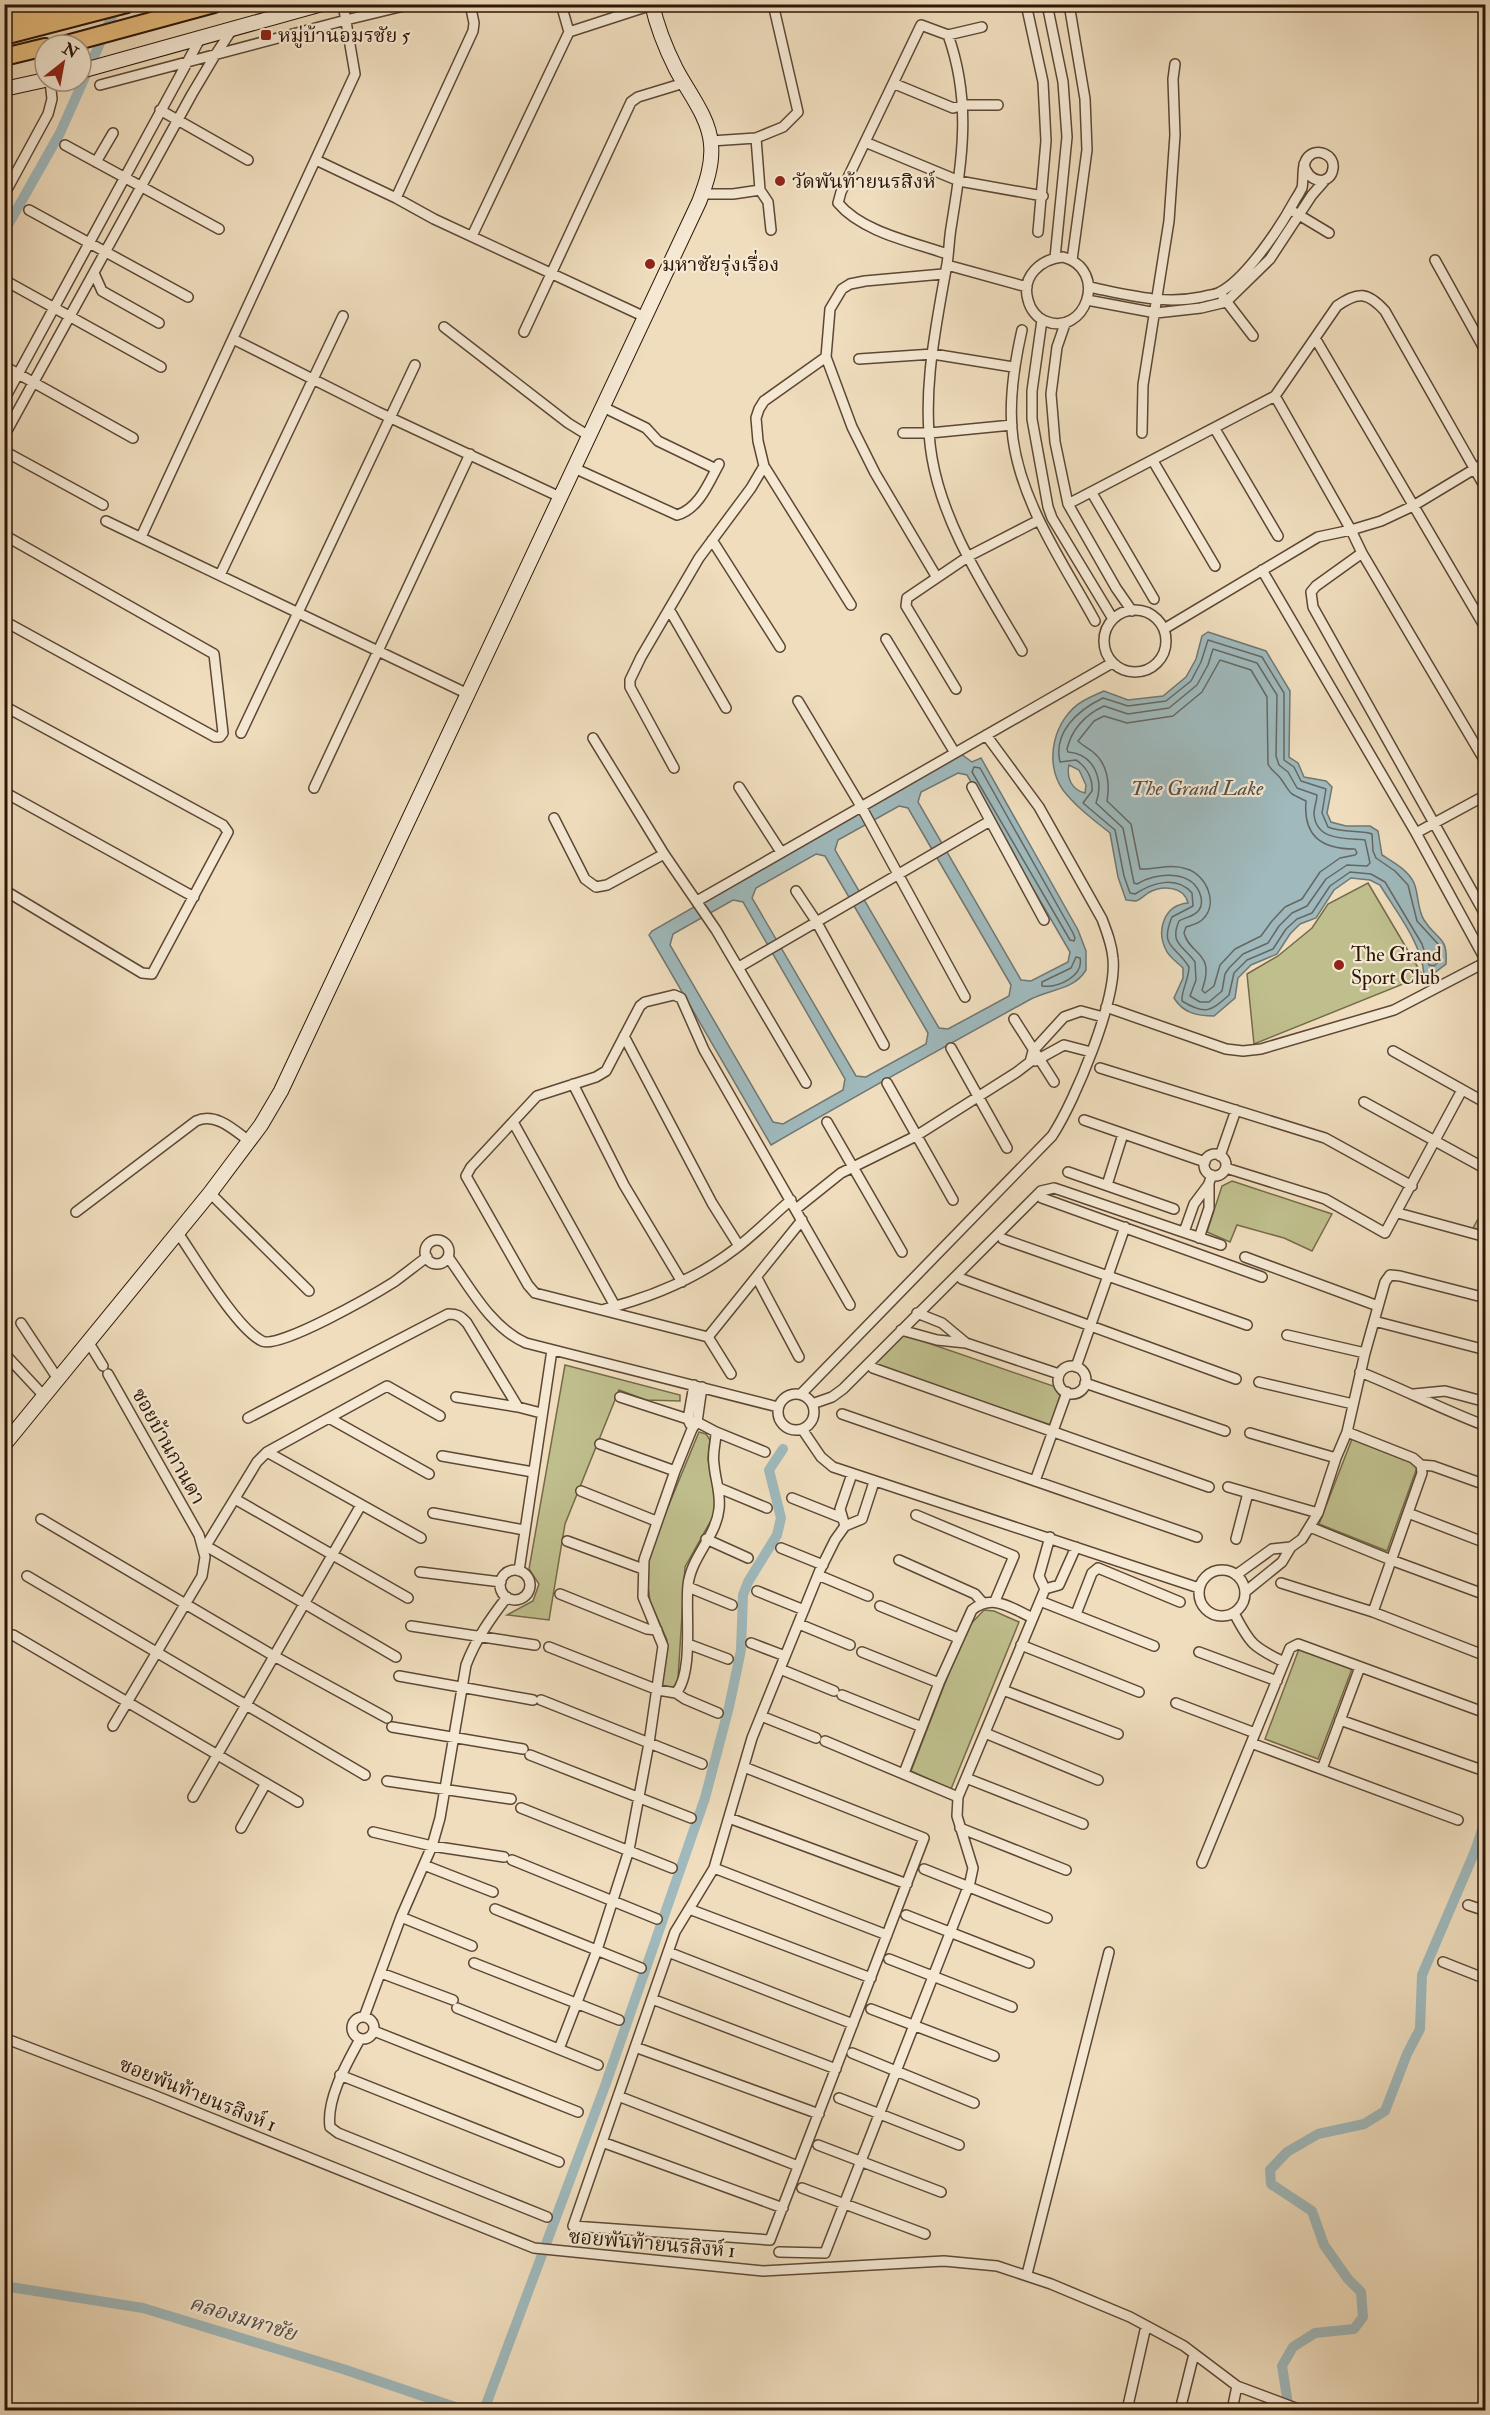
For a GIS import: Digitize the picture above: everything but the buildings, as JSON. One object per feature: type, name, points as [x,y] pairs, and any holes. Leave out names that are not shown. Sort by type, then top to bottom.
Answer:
[{"type":"highway","points":[[4,22],[71,4]]},
{"type":"highway","points":[[4,36],[127,4]]},
{"type":"highway","points":[[93,34],[202,4]]},
{"type":"highway","points":[[93,37],[214,4]]},
{"type":"highway","points":[[4,58],[33,51]]},
{"type":"street","points":[[93,68],[322,4]]},
{"type":"street","points":[[141,537],[355,74],[344,4]]},
{"type":"street","points":[[100,85],[412,4]]},
{"type":"street","points":[[396,198],[473,30],[470,4]]},
{"type":"street","points":[[472,236],[569,32],[561,4]]},
{"type":"street","points":[[711,141],[756,138],[783,127],[798,112],[773,4]]},
{"type":"street","points":[[1026,4],[1043,82],[1046,141],[1043,196],[1038,232]]},
{"type":"street","points":[[1047,4],[1063,82],[1068,138],[1055,258]]},
{"type":"street","points":[[1069,4],[1085,99],[1087,150],[1072,260]]},
{"type":"street","points":[[7,1437],[89,1342],[210,1193],[261,1125],[281,1091],[702,194],[711,157],[711,141],[696,104],[663,41],[652,5],[569,32]]},
{"type":"street","points":[[947,254],[867,226],[847,213],[838,203],[841,192],[895,84],[921,25],[948,35],[982,27]]},
{"type":"street","points":[[4,436],[192,94],[233,28]]},
{"type":"street","points":[[948,35],[954,51],[964,105],[963,150],[933,354],[929,396],[932,458],[945,512],[1022,651]]},
{"type":"street","points":[[4,400],[201,37]]},
{"type":"street","points":[[1142,433],[1143,385],[1169,221],[1175,135],[1173,79],[1175,64]]},
{"type":"street","points":[[4,89],[33,83]]},
{"type":"street","points":[[524,332],[631,102],[638,97],[684,83]]},
{"type":"street","points":[[895,84],[953,108],[964,105],[998,105]]},
{"type":"street","points":[[174,85],[192,94]]},
{"type":"street","points":[[4,195],[48,114],[51,93]]},
{"type":"street","points":[[160,110],[248,160]]},
{"type":"street","points":[[96,162],[113,133]]},
{"type":"street","points":[[756,138],[760,190],[768,202],[771,230]]},
{"type":"street","points":[[865,142],[959,181],[1043,196]]},
{"type":"street","points":[[65,146],[219,229]]},
{"type":"street","points":[[1087,300],[1156,313],[1200,308],[1226,302],[1270,259],[1312,195],[1331,174],[1332,160],[1320,152],[1307,157],[1304,164],[1302,189],[1290,209],[1251,264],[1220,293],[1178,301],[1156,300],[1089,287]]},
{"type":"street","points":[[316,160],[645,317]]},
{"type":"street","points":[[1304,164],[1305,172],[1310,178],[1318,181],[1326,179]]},
{"type":"street","points":[[702,194],[734,194],[760,190]]},
{"type":"street","points":[[1290,209],[1329,233]]},
{"type":"street","points":[[29,210],[188,297]]},
{"type":"street","points":[[1065,324],[1042,320],[1033,311],[1028,299],[1027,287],[1035,269],[1042,262],[1055,258],[1072,260],[1085,272],[1089,287],[1087,300],[1079,314],[1065,324],[1057,347],[1051,394],[1055,442],[1068,504],[1116,588],[1132,610]]},
{"type":"street","points":[[1435,260],[1485,352]]},
{"type":"street","points":[[936,576],[875,473],[852,427],[826,357],[830,309],[842,289],[850,284],[945,270],[1027,287]]},
{"type":"street","points":[[94,273],[102,291],[159,323]]},
{"type":"street","points":[[4,280],[161,367]]},
{"type":"street","points":[[1220,293],[1253,336]]},
{"type":"street","points":[[1068,504],[1275,396],[1337,306],[1350,297],[1362,295],[1375,300],[1385,311],[1485,489]]},
{"type":"street","points":[[220,575],[343,316]]},
{"type":"street","points":[[1042,320],[1032,390],[1032,419],[1048,507],[1052,518],[1113,619]]},
{"type":"street","points":[[444,327],[568,423],[589,436]]},
{"type":"street","points":[[1022,330],[1013,367],[1013,440],[1023,478],[1039,520],[1095,621]]},
{"type":"street","points":[[1315,338],[1485,629]]},
{"type":"street","points":[[233,339],[560,497]]},
{"type":"street","points":[[859,359],[933,354],[1013,367]]},
{"type":"street","points":[[826,357],[764,401],[756,418],[758,441],[764,466],[851,605]]},
{"type":"street","points":[[241,733],[415,365]]},
{"type":"street","points":[[4,366],[133,438]]},
{"type":"street","points":[[1275,396],[1351,530],[1362,554],[1485,763]]},
{"type":"street","points":[[574,468],[677,515],[688,510],[700,497],[717,466],[658,441],[646,428],[603,407]]},
{"type":"street","points":[[903,432],[930,433],[1012,425]]},
{"type":"street","points":[[1215,429],[1278,536]]},
{"type":"street","points":[[4,451],[103,505]]},
{"type":"street","points":[[314,788],[376,651],[470,454]]},
{"type":"street","points":[[1153,461],[1215,566]]},
{"type":"street","points":[[1164,629],[1318,537],[1381,521],[1413,506],[1485,462]]},
{"type":"street","points":[[674,768],[630,687],[630,680],[699,558],[764,466]]},
{"type":"street","points":[[1092,493],[1154,599]]},
{"type":"street","points":[[956,689],[906,606],[907,598],[936,576],[969,556],[1039,520]]},
{"type":"street","points":[[106,521],[468,694]]},
{"type":"street","points":[[4,536],[214,654],[223,733],[220,737],[215,737],[4,621]]},
{"type":"street","points":[[712,540],[780,647]]},
{"type":"street","points":[[1362,554],[1323,579],[1311,592],[1310,599],[1485,916]]},
{"type":"street","points":[[1034,1051],[1055,1026],[1069,1014],[1081,1011],[1104,1012],[1226,1049],[1243,1051],[1261,1049],[1394,1010],[1485,961],[1416,833],[1262,570]]},
{"type":"street","points":[[669,609],[726,708]]},
{"type":"street","points":[[1132,610],[1142,611],[1152,615],[1164,629],[1165,651],[1153,667],[1133,673],[1112,663],[1104,648],[1104,638],[1113,619],[1132,610]]},
{"type":"street","points":[[886,639],[955,753]]},
{"type":"street","points":[[697,902],[1112,663]]},
{"type":"street","points":[[798,701],[863,808],[965,997]]},
{"type":"street","points":[[4,706],[226,827],[227,835],[154,971],[147,974],[4,891]]},
{"type":"street","points":[[801,1394],[1052,1136],[1071,1104],[1104,1012],[1111,986],[1113,959],[1109,937],[1102,919],[1040,807],[986,735]]},
{"type":"street","points":[[593,738],[664,854],[739,967],[806,1083]]},
{"type":"street","points":[[739,787],[781,852]]},
{"type":"street","points":[[972,787],[1044,920]]},
{"type":"street","points":[[4,792],[194,897]]},
{"type":"street","points":[[1416,833],[1485,795]]},
{"type":"street","points":[[554,818],[585,879],[596,886],[607,885],[664,854]]},
{"type":"street","points":[[739,967],[990,821]]},
{"type":"street","points":[[796,891],[816,921],[884,1045]]},
{"type":"street","points":[[731,1374],[708,1337],[541,1295],[531,1290],[466,1176],[471,1167],[542,1093],[596,1077],[606,1071],[640,1006],[645,1002],[674,995],[681,998],[704,1050],[850,1305]]},
{"type":"street","points":[[1014,1019],[1034,1051],[1034,1061],[1054,1082]]},
{"type":"street","points":[[624,1036],[712,1203],[739,1246]]},
{"type":"street","points":[[796,1209],[841,1173],[916,1136],[1034,1061],[1064,1045],[1091,1052]]},
{"type":"street","points":[[951,1048],[1007,1148]]},
{"type":"street","points":[[1393,1052],[1485,1103]]},
{"type":"street","points":[[1100,1068],[1329,1139],[1412,1186]]},
{"type":"street","points":[[887,1083],[953,1200]]},
{"type":"street","points":[[573,1084],[624,1185],[682,1282]]},
{"type":"street","points":[[1226,1168],[1325,1199],[1383,1233],[1388,1232],[1462,1090]]},
{"type":"street","points":[[1364,1102],[1485,1170]]},
{"type":"street","points":[[1220,1156],[1236,1110]]},
{"type":"street","points":[[76,1212],[203,1117],[222,1122],[249,1141]]},
{"type":"street","points":[[1084,1120],[1205,1162]]},
{"type":"street","points":[[513,1122],[615,1306]]},
{"type":"street","points":[[827,1122],[902,1252]]},
{"type":"street","points":[[1107,1185],[1123,1134]]},
{"type":"street","points":[[1184,1232],[1194,1204],[1210,1179],[1222,1174],[1226,1168],[1225,1161],[1220,1156],[1213,1155],[1205,1162]]},
{"type":"street","points":[[1200,1238],[1209,1208],[1210,1179],[1205,1162]]},
{"type":"street","points":[[1068,1172],[1174,1209]]},
{"type":"street","points":[[812,1404],[832,1397],[843,1389],[1034,1197],[1047,1188],[1064,1191],[1221,1245]]},
{"type":"street","points":[[210,1193],[309,1291]]},
{"type":"street","points":[[1042,1198],[1262,1276]]},
{"type":"street","points":[[602,1309],[651,1296],[682,1282],[739,1246],[791,1200]]},
{"type":"street","points":[[1398,1213],[1485,1237]]},
{"type":"street","points":[[708,1337],[802,1220]]},
{"type":"street","points":[[1076,1367],[1125,1227]]},
{"type":"street","points":[[178,1233],[237,1318],[250,1332],[263,1342],[270,1344],[289,1337],[369,1297],[427,1257]]},
{"type":"street","points":[[1004,1239],[1247,1325]]},
{"type":"street","points":[[427,1257],[427,1247],[432,1242],[439,1240],[448,1246],[448,1257],[498,1326],[520,1340],[778,1407]]},
{"type":"street","points":[[427,1257],[438,1264],[448,1257]]},
{"type":"street","points":[[1245,1257],[1378,1306]]},
{"type":"street","points":[[1245,1592],[1282,1562],[1291,1547],[1302,1539],[1318,1513],[1347,1432],[1365,1353],[1385,1282],[1390,1275],[1485,1298]]},
{"type":"street","points":[[757,1278],[799,1357]]},
{"type":"street","points":[[962,1279],[1236,1379]]},
{"type":"street","points":[[917,1313],[939,1322],[966,1343]]},
{"type":"street","points":[[248,1418],[448,1314],[460,1316],[467,1323],[519,1407]]},
{"type":"street","points":[[1374,1321],[1485,1350]]},
{"type":"street","points":[[21,1323],[58,1379]]},
{"type":"street","points":[[901,1329],[941,1341],[966,1343],[1059,1374]]},
{"type":"street","points":[[1287,1335],[1365,1353]]},
{"type":"street","name":"ซอยบ้านกานดา","points":[[89,1342],[205,1547]]},
{"type":"street","points":[[519,1571],[552,1350]]},
{"type":"street","points":[[4,1353],[44,1396]]},
{"type":"street","points":[[1076,1367],[1084,1374],[1085,1383],[1076,1393],[1067,1392],[1060,1387],[1059,1374],[1064,1368],[1076,1367]]},
{"type":"street","points":[[873,1368],[1209,1487]]},
{"type":"street","points":[[1360,1372],[1485,1426]]},
{"type":"street","points":[[1259,1382],[1353,1404]]},
{"type":"street","points":[[1085,1383],[1225,1431]]},
{"type":"street","points":[[113,1726],[159,1652],[204,1571],[205,1547],[257,1462],[267,1452],[387,1386],[440,1416]]},
{"type":"street","points":[[559,2049],[597,1950],[629,1850],[658,1690],[663,1646],[647,1612],[643,1597],[643,1569],[656,1521],[692,1423],[698,1386]]},
{"type":"street","points":[[1414,1394],[1445,1391],[1485,1402]]},
{"type":"street","points":[[1035,1481],[1067,1392]]},
{"type":"street","points":[[801,1394],[812,1404],[813,1419],[802,1429],[791,1429],[779,1418],[778,1407],[784,1398],[801,1394]]},
{"type":"street","points":[[456,1397],[519,1407],[541,1413]]},
{"type":"street","points":[[620,1397],[765,1452]]},
{"type":"street","points":[[842,1414],[1197,1537]]},
{"type":"street","points":[[329,1418],[429,1474]]},
{"type":"street","points":[[802,1429],[821,1457],[832,1467],[1199,1588]]},
{"type":"street","points":[[676,1693],[683,1682],[688,1644],[688,1587],[693,1567],[717,1522],[719,1511],[719,1488],[714,1464],[716,1432]]},
{"type":"street","points":[[1347,1432],[1413,1458],[1421,1465],[1433,1466],[1485,1485]]},
{"type":"street","points":[[1250,1433],[1336,1458]]},
{"type":"street","points":[[600,1444],[675,1471]]},
{"type":"street","points":[[267,1452],[421,1538]]},
{"type":"street","points":[[442,1456],[532,1472]]},
{"type":"street","points":[[1373,1612],[1422,1473],[1421,1465]]},
{"type":"street","points":[[744,1767],[924,1838],[907,1884],[770,2240],[573,2226],[675,1932],[714,1868],[744,1767],[761,1716],[818,1575],[844,1522],[840,1509],[852,1474]]},
{"type":"street","points":[[792,1498],[844,1522],[862,1519],[874,1482]]},
{"type":"street","points":[[1228,1487],[1318,1513]]},
{"type":"street","points":[[719,1488],[767,1508]]},
{"type":"street","points":[[581,1491],[656,1521]]},
{"type":"street","points":[[1236,1539],[1248,1493]]},
{"type":"street","points":[[235,1499],[408,1598]]},
{"type":"street","points":[[193,1797],[362,1505]]},
{"type":"street","points":[[433,1513],[524,1530]]},
{"type":"street","points":[[1408,1513],[1485,1543]]},
{"type":"street","points":[[916,1515],[1014,1556],[995,1601]]},
{"type":"street","points":[[41,1519],[274,1656],[387,1718]]},
{"type":"street","points":[[1310,1527],[1485,1595]]},
{"type":"street","points":[[1045,1588],[1038,1576],[1050,1537]]},
{"type":"street","points":[[706,1539],[748,1558]]},
{"type":"street","points":[[567,1541],[643,1569]]},
{"type":"street","points":[[205,1547],[396,1657]]},
{"type":"street","points":[[1045,1588],[1059,1585],[1076,1547]]},
{"type":"street","points":[[1236,1575],[1272,1549],[1291,1547]]},
{"type":"street","points":[[781,1548],[823,1564]]},
{"type":"street","points":[[898,1560],[975,1594],[982,1602]]},
{"type":"street","points":[[1076,1614],[1092,1572],[1098,1568],[1180,1602]]},
{"type":"street","points":[[519,1571],[524,1573],[530,1583],[527,1594],[518,1599],[507,1597],[502,1591],[501,1582],[507,1573],[519,1571]]},
{"type":"street","points":[[1214,1571],[1229,1571],[1241,1580],[1245,1592],[1244,1602],[1234,1613],[1219,1617],[1212,1614],[1201,1603],[1199,1588],[1202,1581],[1214,1571]]},
{"type":"street","points":[[420,1572],[501,1582]]},
{"type":"street","points":[[818,1575],[868,1596]]},
{"type":"street","points":[[27,1576],[365,1775]]},
{"type":"street","points":[[1281,1582],[1373,1612],[1485,1656]]},
{"type":"street","points":[[688,1587],[732,1605]]},
{"type":"street","points":[[779,2252],[825,2253],[968,1886],[973,1868],[957,1816],[958,1797],[1045,1588]]},
{"type":"street","points":[[757,1591],[804,1610]]},
{"type":"street","points":[[560,1594],[647,1629],[657,1630]]},
{"type":"street","points":[[364,2017],[401,1917],[432,1846],[440,1818],[466,1665],[479,1636],[507,1597]]},
{"type":"street","points":[[904,1773],[939,1683],[972,1610],[982,1602],[995,1601],[1033,1618]]},
{"type":"street","points":[[1040,1601],[1154,1646]]},
{"type":"street","points":[[880,1606],[958,1638]]},
{"type":"street","points":[[1234,1613],[1247,1639],[1257,1649],[1284,1662]]},
{"type":"street","points":[[799,1624],[850,1646]]},
{"type":"street","points":[[411,1626],[535,1645]]},
{"type":"street","points":[[13,1635],[297,1802]]},
{"type":"street","points":[[751,1643],[785,1656]]},
{"type":"street","points":[[688,1644],[728,1659]]},
{"type":"street","points":[[1202,1863],[1290,1648],[1298,1644],[1485,1713]]},
{"type":"street","points":[[1021,1645],[1139,1692]]},
{"type":"street","points":[[549,1647],[658,1690],[676,1693],[684,1699],[718,1713]]},
{"type":"street","points":[[862,1652],[939,1683]]},
{"type":"street","points":[[1199,1653],[1277,1681]]},
{"type":"street","points":[[1322,1769],[1360,1666]]},
{"type":"street","points":[[780,1668],[922,1727]]},
{"type":"street","points":[[399,1676],[537,1700],[702,1764]]},
{"type":"street","points":[[1003,1690],[1118,1734]]},
{"type":"street","points":[[1176,1702],[1256,1733]]},
{"type":"street","points":[[761,1716],[958,1797]]},
{"type":"street","points":[[1340,1720],[1479,1769]]},
{"type":"street","points":[[392,1727],[526,1752],[691,1818]]},
{"type":"street","points":[[985,1733],[1098,1780]]},
{"type":"street","points":[[1251,1743],[1458,1820]]},
{"type":"street","points":[[966,1778],[1083,1824]]},
{"type":"street","points":[[387,1781],[511,1799]]},
{"type":"street","points":[[241,1828],[266,1783]]},
{"type":"street","points":[[522,1808],[672,1868]]},
{"type":"street","points":[[729,1818],[907,1884]]},
{"type":"street","points":[[960,1828],[1066,1870]]},
{"type":"street","points":[[373,1832],[432,1846],[508,1859],[657,1920]]},
{"type":"street","points":[[424,1865],[493,1892]]},
{"type":"street","points":[[714,1868],[887,1935]]},
{"type":"street","points":[[924,1869],[1047,1918]]},
{"type":"street","points":[[1468,1905],[1485,1911]]},
{"type":"street","points":[[495,1909],[641,1968]]},
{"type":"street","points":[[689,1909],[871,1978]]},
{"type":"street","points":[[906,1915],[1029,1963]]},
{"type":"street","points":[[401,1917],[472,1946]]},
{"type":"street","points":[[668,1952],[853,2024]]},
{"type":"street","points":[[1027,2274],[1109,1952]]},
{"type":"street","points":[[889,1959],[1012,2007]]},
{"type":"street","points":[[1443,1962],[1485,1979]]},
{"type":"street","points":[[474,1963],[619,2020]]},
{"type":"street","points":[[381,1973],[598,2066]]},
{"type":"street","points":[[652,1999],[836,2069]]},
{"type":"street","points":[[871,2009],[994,2056]]},
{"type":"street","points":[[360,2039],[370,2038],[374,2031],[373,2023],[364,2017]]},
{"type":"street","points":[[360,2039],[352,2031],[352,2026],[359,2018],[364,2017]]},
{"type":"street","points":[[374,2031],[578,2112]]},
{"type":"street","name":"ซอยพันท้ายนรสิงห์ 1","points":[[4,2038],[151,2094],[534,2248],[763,2271],[944,2261],[997,2266],[1027,2274],[1146,2326],[1184,2346],[1237,2386],[1270,2401],[1301,2410]]},
{"type":"street","points":[[360,2039],[340,2075],[329,2119],[330,2127],[338,2133],[547,2217]]},
{"type":"street","points":[[635,2047],[819,2114]]},
{"type":"street","points":[[852,2053],[974,2103]]},
{"type":"street","points":[[340,2075],[559,2162]]},
{"type":"street","points":[[618,2096],[798,2166]]},
{"type":"street","points":[[839,2098],[959,2145]]},
{"type":"street","points":[[602,2142],[783,2208]]},
{"type":"street","points":[[818,2145],[941,2192]]},
{"type":"street","points":[[801,2188],[925,2234]]},
{"type":"street","points":[[1126,2410],[1146,2326]]},
{"type":"street","points":[[1180,2410],[1194,2354]]},
{"type":"street","points":[[1232,2410],[1237,2386]]},
{"type":"green space","name":"The Grand Sport Club","points":[[1368,883],[1423,976],[1254,1044],[1247,974],[1278,956],[1312,928],[1328,904]]},
{"type":"green space","points":[[1232,1181],[1332,1214],[1312,1251],[1284,1238],[1237,1225],[1230,1242],[1207,1232],[1222,1186]]},
{"type":"green space","points":[[1485,1208],[1485,1232],[1473,1228]]},
{"type":"green space","points":[[902,1334],[1056,1387],[1060,1396],[1051,1425],[873,1364]]},
{"type":"green space","points":[[565,1365],[680,1395],[680,1401],[646,1400],[619,1390],[565,1524],[549,1620],[507,1615],[533,1601],[539,1584],[529,1569]]},
{"type":"green space","points":[[699,1432],[706,1434],[710,1440],[708,1459],[715,1494],[714,1515],[685,1567],[678,1679],[673,1689],[661,1687],[667,1640],[650,1601],[646,1571],[651,1548]]},
{"type":"green space","points":[[1352,1439],[1418,1465],[1387,1551],[1319,1524]]},
{"type":"green space","points":[[984,1610],[994,1611],[1019,1622],[951,1789],[911,1771],[966,1629]]},
{"type":"green space","points":[[1299,1649],[1352,1669],[1318,1759],[1265,1739]]},
{"type":"water","name":"The Grand Lake","points":[[1208,632],[1266,651],[1290,691],[1289,757],[1298,763],[1304,777],[1326,781],[1332,787],[1327,813],[1331,822],[1346,826],[1370,826],[1378,831],[1382,855],[1411,878],[1416,888],[1422,916],[1441,939],[1445,948],[1446,964],[1433,974],[1424,974],[1413,939],[1380,885],[1370,880],[1351,878],[1334,890],[1316,918],[1300,924],[1290,934],[1277,954],[1251,965],[1238,978],[1235,998],[1214,1016],[1191,1013],[1174,998],[1183,978],[1183,968],[1166,950],[1162,927],[1168,913],[1173,908],[1188,903],[1186,897],[1177,890],[1166,888],[1154,890],[1136,901],[1126,900],[1118,877],[1110,833],[1079,808],[1063,790],[1057,779],[1053,754],[1059,729],[1065,718],[1083,701],[1104,691],[1128,700],[1163,696],[1186,677],[1196,659],[1202,636]],"holes":[[[1069,765],[1079,770],[1086,785],[1085,793],[1073,786],[1069,779]]]},
{"type":"water","points":[[961,754],[972,762],[981,758],[1078,930],[1086,951],[1086,970],[1075,982],[1031,999],[771,1145],[649,935],[652,931]],"holes":[[[958,773],[967,775],[1070,952],[1068,962],[1031,981],[1021,980],[918,802],[921,792]],[[899,806],[908,808],[1011,985],[1009,996],[948,1029],[939,1028],[835,850],[838,840]],[[816,854],[825,856],[928,1033],[926,1044],[866,1077],[856,1076],[752,898],[756,888]],[[733,900],[743,902],[845,1079],[843,1090],[783,1124],[773,1122],[670,945],[673,934]]]},
{"type":"waterway","points":[[4,232],[60,133],[117,5]]},
{"type":"waterway","points":[[484,2410],[605,2086],[705,1798],[729,1707],[741,1650],[743,1595],[748,1582],[777,1535],[781,1518],[769,1470],[783,1449]]},
{"type":"waterway","points":[[1289,2410],[1282,2366],[1293,2347],[1315,2333],[1354,2329],[1363,2317],[1361,2292],[1348,2279],[1324,2245],[1312,2211],[1271,2184],[1270,2170],[1287,2152],[1318,2134],[1364,2124],[1385,2111],[1407,2054],[1420,2029],[1422,1975],[1475,1851],[1486,1818]]},
{"type":"waterway","name":"คลองมหาชัย","points":[[4,2286],[143,2308],[343,2369],[464,2410]]},
{"type":"place","name":"หมู่บ้านอมรชัย 5","points":[[266,35]]},
{"type":"place","name":"วัดพันท้ายนรสิงห์","points":[[780,181]]},
{"type":"place","name":"มหาชัยรุ่งเรื่อง","points":[[650,264]]},
{"type":"place","name":"The Grand Sport Club","points":[[1339,965]]}]
